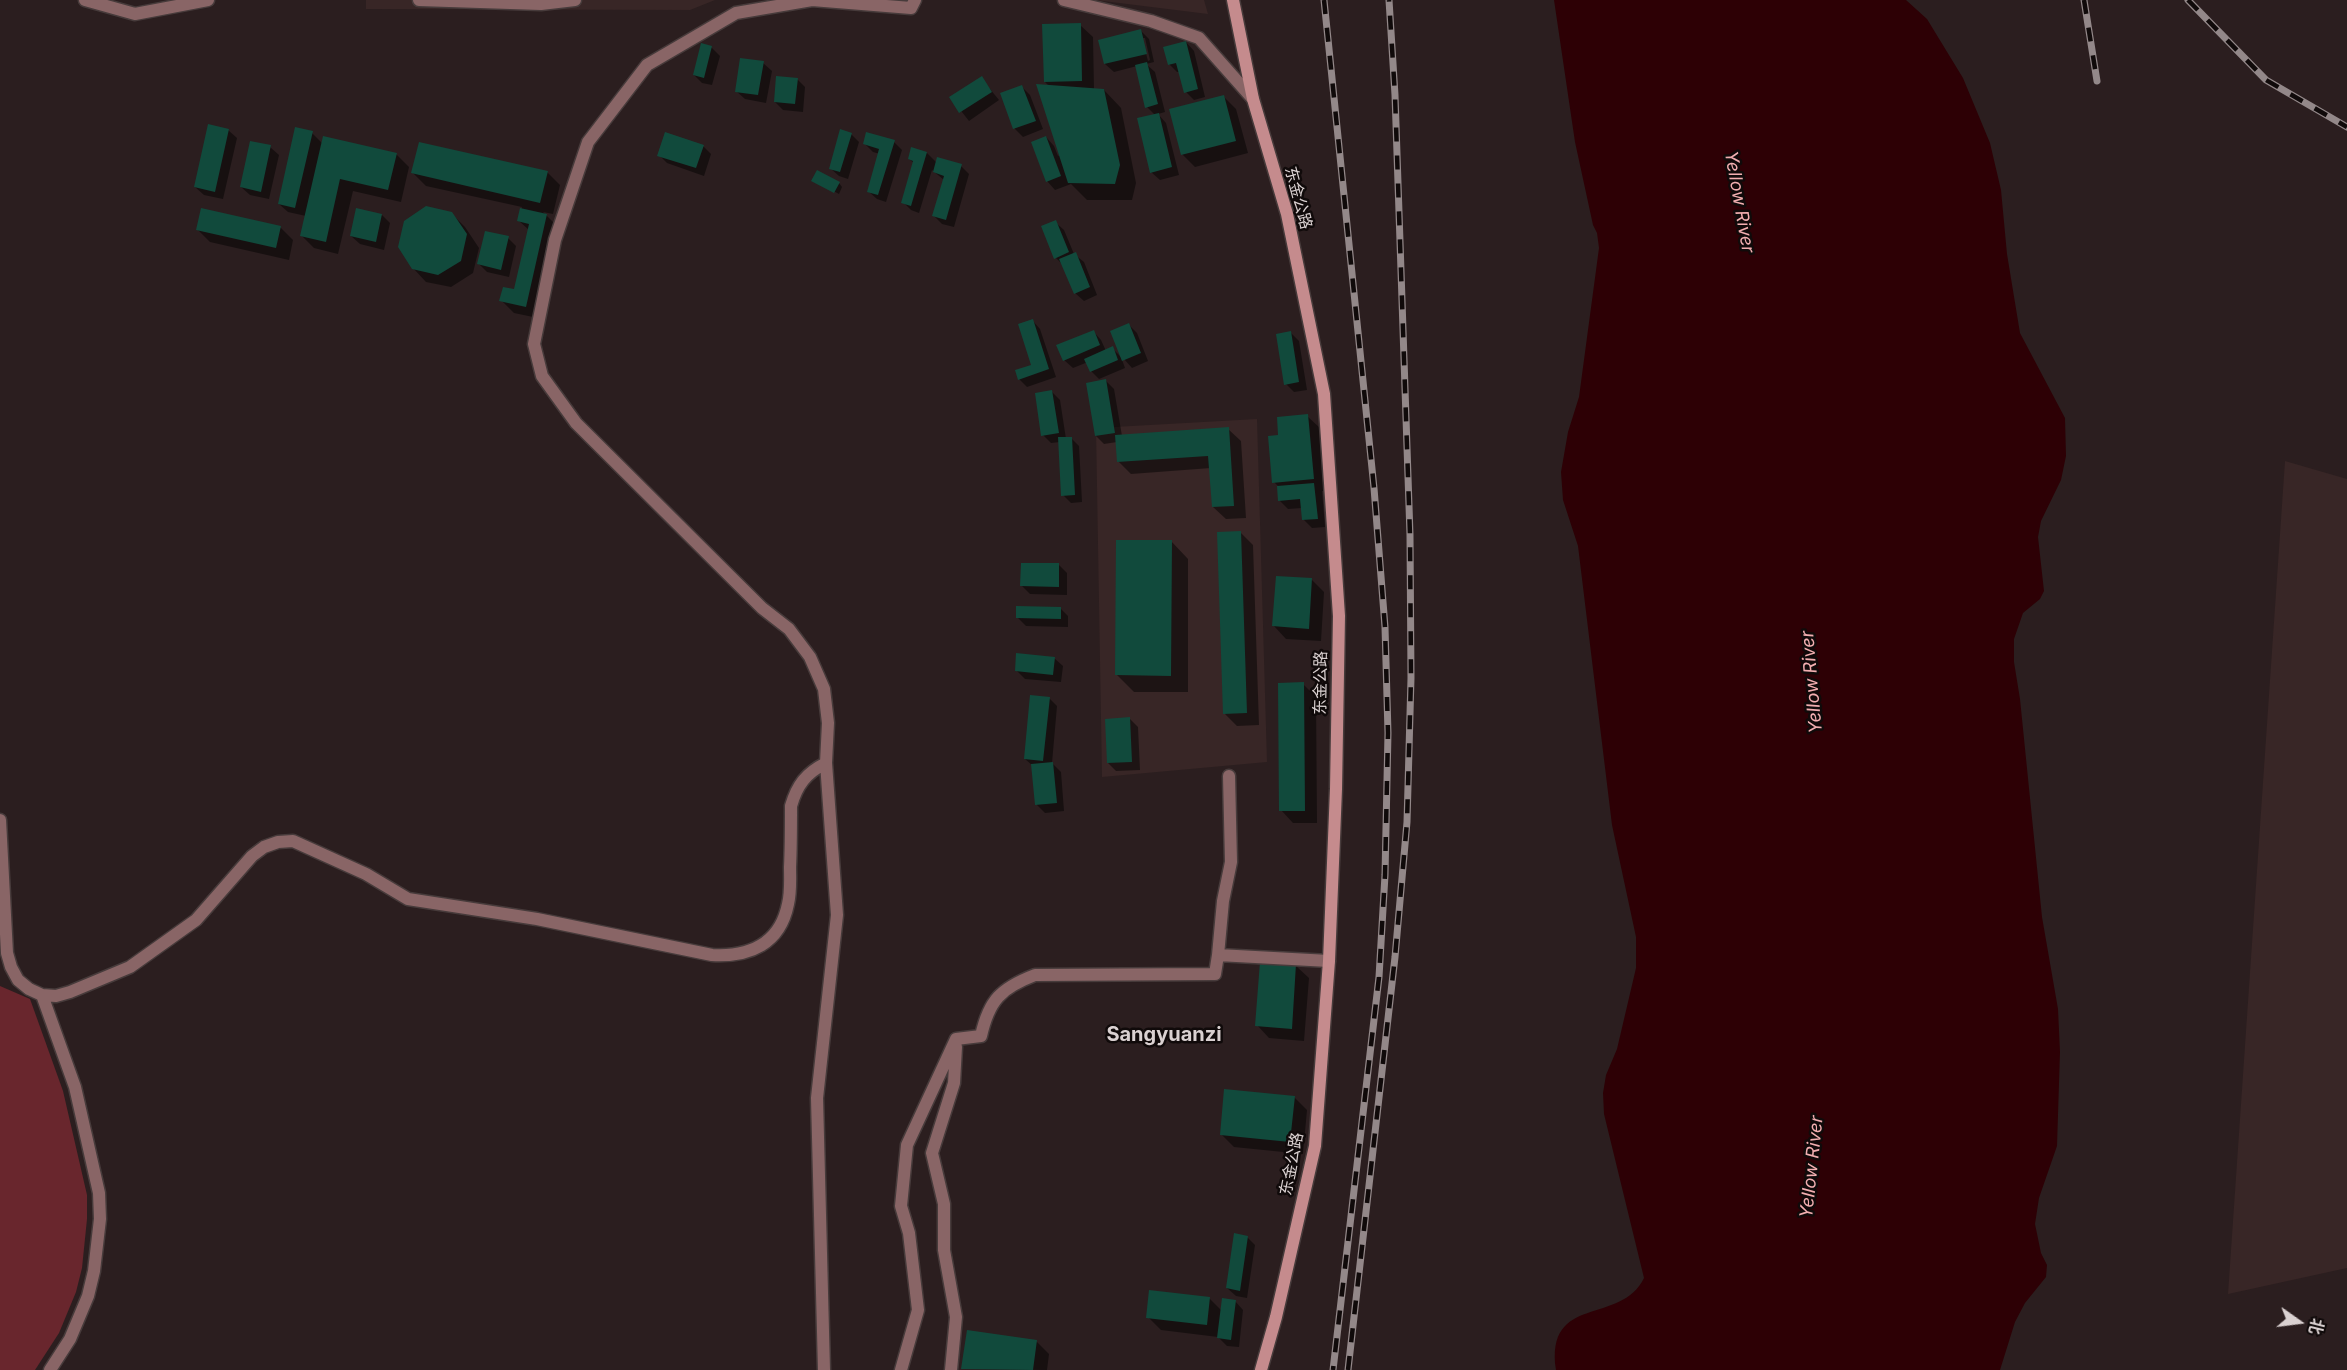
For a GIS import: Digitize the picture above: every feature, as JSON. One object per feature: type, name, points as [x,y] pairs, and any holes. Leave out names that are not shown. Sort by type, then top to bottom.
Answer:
[{"type":"main road","name":"东金公路","points":[[1233,0],[1252,99],[1287,214],[1324,394],[1339,616],[1336,789],[1329,961],[1315,1146],[1276,1317],[1261,1370]]},
{"type":"street","points":[[85,0],[135,14],[208,0]]},
{"type":"street","points":[[418,0],[541,4],[575,0]]},
{"type":"street","points":[[824,1370],[818,1098],[837,915],[826,763],[828,723],[824,689],[810,657],[789,629],[762,608],[576,423],[542,376],[534,344],[555,240],[588,142],[647,65],[736,13],[812,0],[911,8],[915,0]]},
{"type":"street","points":[[1064,0],[1151,21],[1199,38],[1252,99]]},
{"type":"street","points":[[0,820],[8,953],[11,967],[18,980],[29,989],[42,995],[56,996],[70,992],[130,967],[196,920],[252,856],[264,847],[278,842],[293,841],[366,874],[408,899],[537,919],[712,955],[733,956],[753,951],[770,939],[783,922],[789,903],[791,806],[795,792],[803,779],[813,769],[826,763]]},
{"type":"street","points":[[956,1039],[981,1036],[986,1014],[997,996],[1014,983],[1035,975],[1215,974],[1223,901],[1231,862],[1229,776]]},
{"type":"street","points":[[1218,956],[1329,961]]},
{"type":"street","points":[[42,995],[75,1087],[99,1193],[100,1219],[94,1271],[88,1296],[70,1339],[50,1370]]},
{"type":"street","points":[[901,1370],[918,1310],[909,1233],[901,1206],[907,1145],[956,1039]]},
{"type":"street","points":[[951,1370],[956,1317],[944,1250],[944,1204],[932,1153],[954,1083],[956,1039]]},
{"type":"shaded area","points":[[366,0],[715,0],[690,10],[366,9]]},
{"type":"shaded area","points":[[1095,0],[1204,0],[1208,14]]},
{"type":"shaded area","points":[[1257,419],[1267,762],[1102,777],[1096,428]]},
{"type":"shaded area","points":[[2285,461],[2347,479],[2347,1268],[2228,1294]]},
{"type":"shaded area","points":[[0,986],[30,999],[63,1091],[87,1195],[82,1268],[76,1292],[59,1333],[35,1370],[0,1370]]},
{"type":"water","name":"Yellow River","points":[[1554,0],[1906,0],[1927,19],[1963,78],[1990,143],[2001,190],[2007,254],[2020,333],[2065,418],[2066,456],[2061,480],[2041,521],[2038,537],[2044,591],[2040,599],[2023,613],[2014,639],[2014,662],[2020,699],[2042,917],[2058,1009],[2060,1052],[2057,1146],[2039,1198],[2035,1224],[2041,1253],[2047,1265],[2046,1277],[2025,1303],[2015,1322],[2000,1370],[1556,1370],[1556,1346],[1562,1330],[1573,1320],[1587,1313],[1619,1302],[1633,1293],[1644,1278],[1604,1114],[1603,1093],[1606,1075],[1617,1049],[1636,968],[1636,937],[1612,825],[1578,546],[1563,500],[1561,472],[1568,432],[1579,397],[1599,248],[1575,142]]},
{"type":"building","points":[[1081,23],[1082,81],[1044,82],[1042,24]]},
{"type":"building","points":[[1141,29],[1147,54],[1104,64],[1098,40]]},
{"type":"building","points":[[1186,41],[1198,89],[1184,93],[1176,63],[1168,65],[1163,47]]},
{"type":"building","points":[[701,43],[712,46],[704,78],[693,75]]},
{"type":"building","points":[[740,58],[764,61],[758,95],[735,92]]},
{"type":"building","points":[[1147,62],[1158,104],[1145,108],[1135,65]]},
{"type":"building","points":[[776,76],[798,78],[795,104],[774,102]]},
{"type":"building","points":[[982,76],[992,92],[959,113],[949,97]]},
{"type":"building","points":[[1036,84],[1104,89],[1120,165],[1115,184],[1068,183]]},
{"type":"building","points":[[1022,85],[1036,121],[1013,129],[1000,93]]},
{"type":"building","points":[[1224,95],[1236,141],[1181,155],[1169,109]]},
{"type":"building","points":[[1159,113],[1172,167],[1150,173],[1137,118]]},
{"type":"building","points":[[208,124],[229,129],[215,192],[194,187]]},
{"type":"building","points":[[295,127],[313,131],[295,208],[278,204]]},
{"type":"building","points":[[840,129],[852,133],[840,172],[829,169]]},
{"type":"building","points":[[665,132],[704,145],[696,168],[657,156]]},
{"type":"building","points":[[866,132],[895,140],[878,195],[867,192],[879,149],[863,144]]},
{"type":"building","points":[[323,136],[397,153],[388,190],[340,179],[326,242],[300,236]]},
{"type":"building","points":[[1046,136],[1061,176],[1046,182],[1031,142]]},
{"type":"building","points":[[250,141],[271,145],[261,192],[240,187]]},
{"type":"building","points":[[419,142],[548,171],[540,203],[411,173]]},
{"type":"building","points":[[911,147],[927,152],[911,206],[901,203],[913,161],[908,159]]},
{"type":"building","points":[[937,157],[962,164],[946,220],[932,216],[944,176],[933,172]]},
{"type":"building","points":[[817,170],[840,182],[834,193],[811,181]]},
{"type":"building","points":[[426,206],[452,212],[467,234],[461,261],[438,275],[412,269],[398,247],[404,221]]},
{"type":"building","points":[[201,208],[281,226],[276,248],[196,230]]},
{"type":"building","points":[[356,208],[382,214],[376,242],[350,236]]},
{"type":"building","points":[[520,208],[547,214],[526,307],[499,301],[503,287],[514,289],[529,224],[517,221]]},
{"type":"building","points":[[1056,220],[1069,252],[1054,259],[1041,226]]},
{"type":"building","points":[[485,231],[509,236],[501,270],[477,264]]},
{"type":"building","points":[[1076,252],[1090,287],[1074,294],[1059,259]]},
{"type":"building","points":[[1033,319],[1049,369],[1018,380],[1015,370],[1031,365],[1018,324]]},
{"type":"building","points":[[1129,323],[1141,353],[1122,361],[1110,331]]},
{"type":"building","points":[[1094,330],[1100,345],[1063,361],[1056,345]]},
{"type":"building","points":[[1291,331],[1299,382],[1284,385],[1276,334]]},
{"type":"building","points":[[1113,346],[1118,360],[1090,372],[1084,359]]},
{"type":"building","points":[[1106,379],[1115,433],[1095,436],[1086,383]]},
{"type":"building","points":[[1052,390],[1059,433],[1041,436],[1035,393]]},
{"type":"building","points":[[1308,414],[1314,479],[1272,483],[1268,436],[1278,435],[1277,417]]},
{"type":"building","points":[[1229,427],[1234,506],[1212,507],[1208,456],[1117,462],[1115,435]]},
{"type":"building","points":[[1058,437],[1072,437],[1075,495],[1061,496]]},
{"type":"building","points":[[1314,483],[1318,519],[1302,520],[1300,499],[1278,501],[1277,486]]},
{"type":"building","points":[[1241,531],[1247,713],[1223,714],[1217,532]]},
{"type":"building","points":[[1116,540],[1172,540],[1171,676],[1115,675]]},
{"type":"building","points":[[1021,563],[1059,563],[1059,587],[1020,586]]},
{"type":"building","points":[[1276,576],[1312,578],[1309,629],[1272,626]]},
{"type":"building","points":[[1016,606],[1061,607],[1061,619],[1016,618]]},
{"type":"building","points":[[1016,653],[1055,657],[1053,675],[1015,671]]},
{"type":"building","points":[[1304,682],[1305,811],[1279,811],[1278,683]]},
{"type":"building","points":[[1030,695],[1050,697],[1043,761],[1024,759]]},
{"type":"building","points":[[1130,717],[1132,762],[1107,763],[1105,719]]},
{"type":"building","points":[[1053,762],[1057,803],[1035,805],[1031,764]]},
{"type":"building","points":[[1260,962],[1296,964],[1292,1029],[1255,1026]]},
{"type":"building","points":[[1224,1089],[1295,1096],[1290,1142],[1220,1135]]},
{"type":"building","points":[[1234,1233],[1248,1236],[1240,1291],[1226,1288]]},
{"type":"building","points":[[1149,1290],[1210,1297],[1207,1325],[1146,1318]]},
{"type":"building","points":[[1222,1298],[1236,1300],[1231,1340],[1217,1338]]},
{"type":"building","points":[[967,1330],[1037,1340],[1033,1370],[961,1369]]},
{"type":"railway","points":[[1324,0],[1374,488],[1385,627],[1388,733],[1385,875],[1379,977],[1333,1370]]},
{"type":"railway","points":[[1348,1370],[1395,957],[1407,822],[1411,678],[1410,535],[1395,95],[1389,0]]},
{"type":"railway","points":[[2084,0],[2097,81]]},
{"type":"railway","points":[[2188,0],[2266,80],[2347,127]]},
{"type":"district","name":"Sangyuanzi","points":[[1164,1035]]}]
